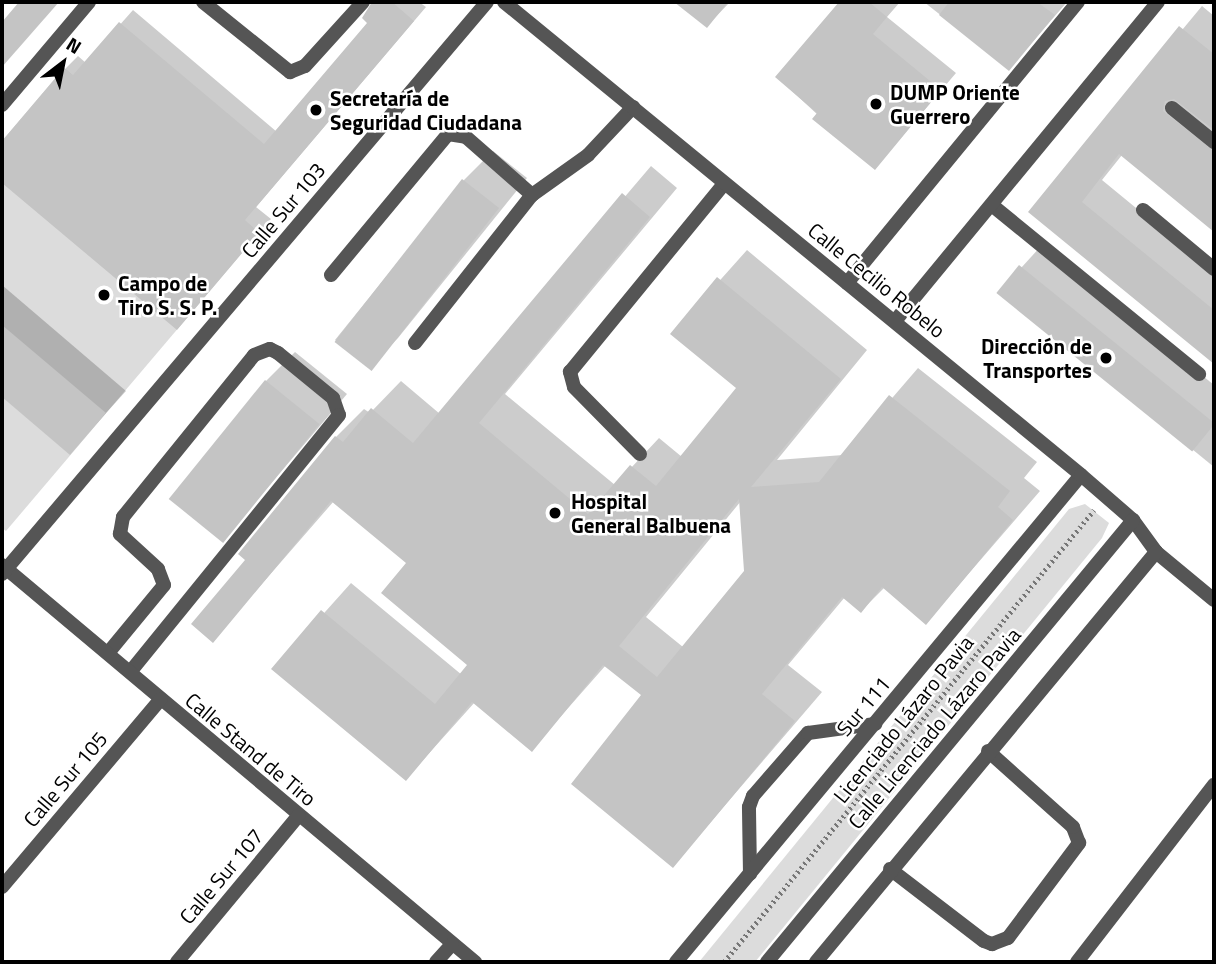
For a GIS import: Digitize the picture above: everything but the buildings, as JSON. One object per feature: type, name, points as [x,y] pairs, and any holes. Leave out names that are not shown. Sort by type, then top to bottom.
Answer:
[{"type":"street","points":[[2,105],[89,2]]},
{"type":"street","points":[[203,2],[290,72],[305,66],[363,2]]},
{"type":"street","name":"Calle Sur 103","points":[[3,569],[487,2]]},
{"type":"street","name":"Calle Cecilio Robelo","points":[[504,2],[1081,475],[1133,520],[1156,552],[1214,600]]},
{"type":"street","points":[[846,283],[1079,2]]},
{"type":"street","points":[[895,321],[911,298],[993,206],[1158,2]]},
{"type":"street","points":[[415,343],[532,195],[588,155],[633,107]]},
{"type":"street","points":[[1172,108],[1214,142]]},
{"type":"street","points":[[331,275],[449,134],[466,137],[532,195]]},
{"type":"street","points":[[640,454],[574,387],[570,372],[724,184]]},
{"type":"street","points":[[993,206],[1199,373]]},
{"type":"street","points":[[1143,210],[1214,269]]},
{"type":"street","points":[[108,653],[164,585],[158,569],[120,534],[123,517],[254,355],[270,349],[278,353],[332,398],[339,415],[130,671]]},
{"type":"street","name":"Sur 111","points":[[676,962],[1081,475]]},
{"type":"street","name":"Calle Licenciado Lázaro Pavia","points":[[767,962],[1133,520]]},
{"type":"street","points":[[816,962],[890,869],[1156,552]]},
{"type":"street","name":"Calle Stand de Tiro","points":[[3,569],[130,671],[298,816],[475,962]]},
{"type":"street","name":"Calle Sur 105","points":[[2,887],[160,699]]},
{"type":"street","points":[[750,874],[749,807],[753,796],[808,733],[875,724]]},
{"type":"street","points":[[890,869],[984,941],[992,944],[1008,938],[1079,843],[1073,827],[988,751]]},
{"type":"street","points":[[1077,962],[1214,785]]},
{"type":"street","name":"Calle Sur 107","points":[[177,962],[298,816]]},
{"type":"street","points":[[436,962],[452,944]]},
{"type":"path","name":"Licenciado Lázaro Pavia","points":[[724,962],[1105,496]]},
{"type":"shaded area","name":"Campo de Tiro S. S. P.","points":[[64,68],[259,233],[6,531],[2,528],[2,141]]},
{"type":"shaded area","points":[[1085,504],[1109,523],[1102,538],[755,962],[699,962],[1069,509]]},
{"type":"place","name":"DUMP Oriente Guerrero","points":[[876,104]]},
{"type":"place","name":"Secretaría de Seguridad Ciudadana","points":[[316,110]]},
{"type":"place","name":"Campo de Tiro S. S. P.","points":[[104,295]]},
{"type":"place","name":"Dirección de Transportes","points":[[1106,358]]},
{"type":"place","name":"Hospital General Balbuena","points":[[555,513]]}]
